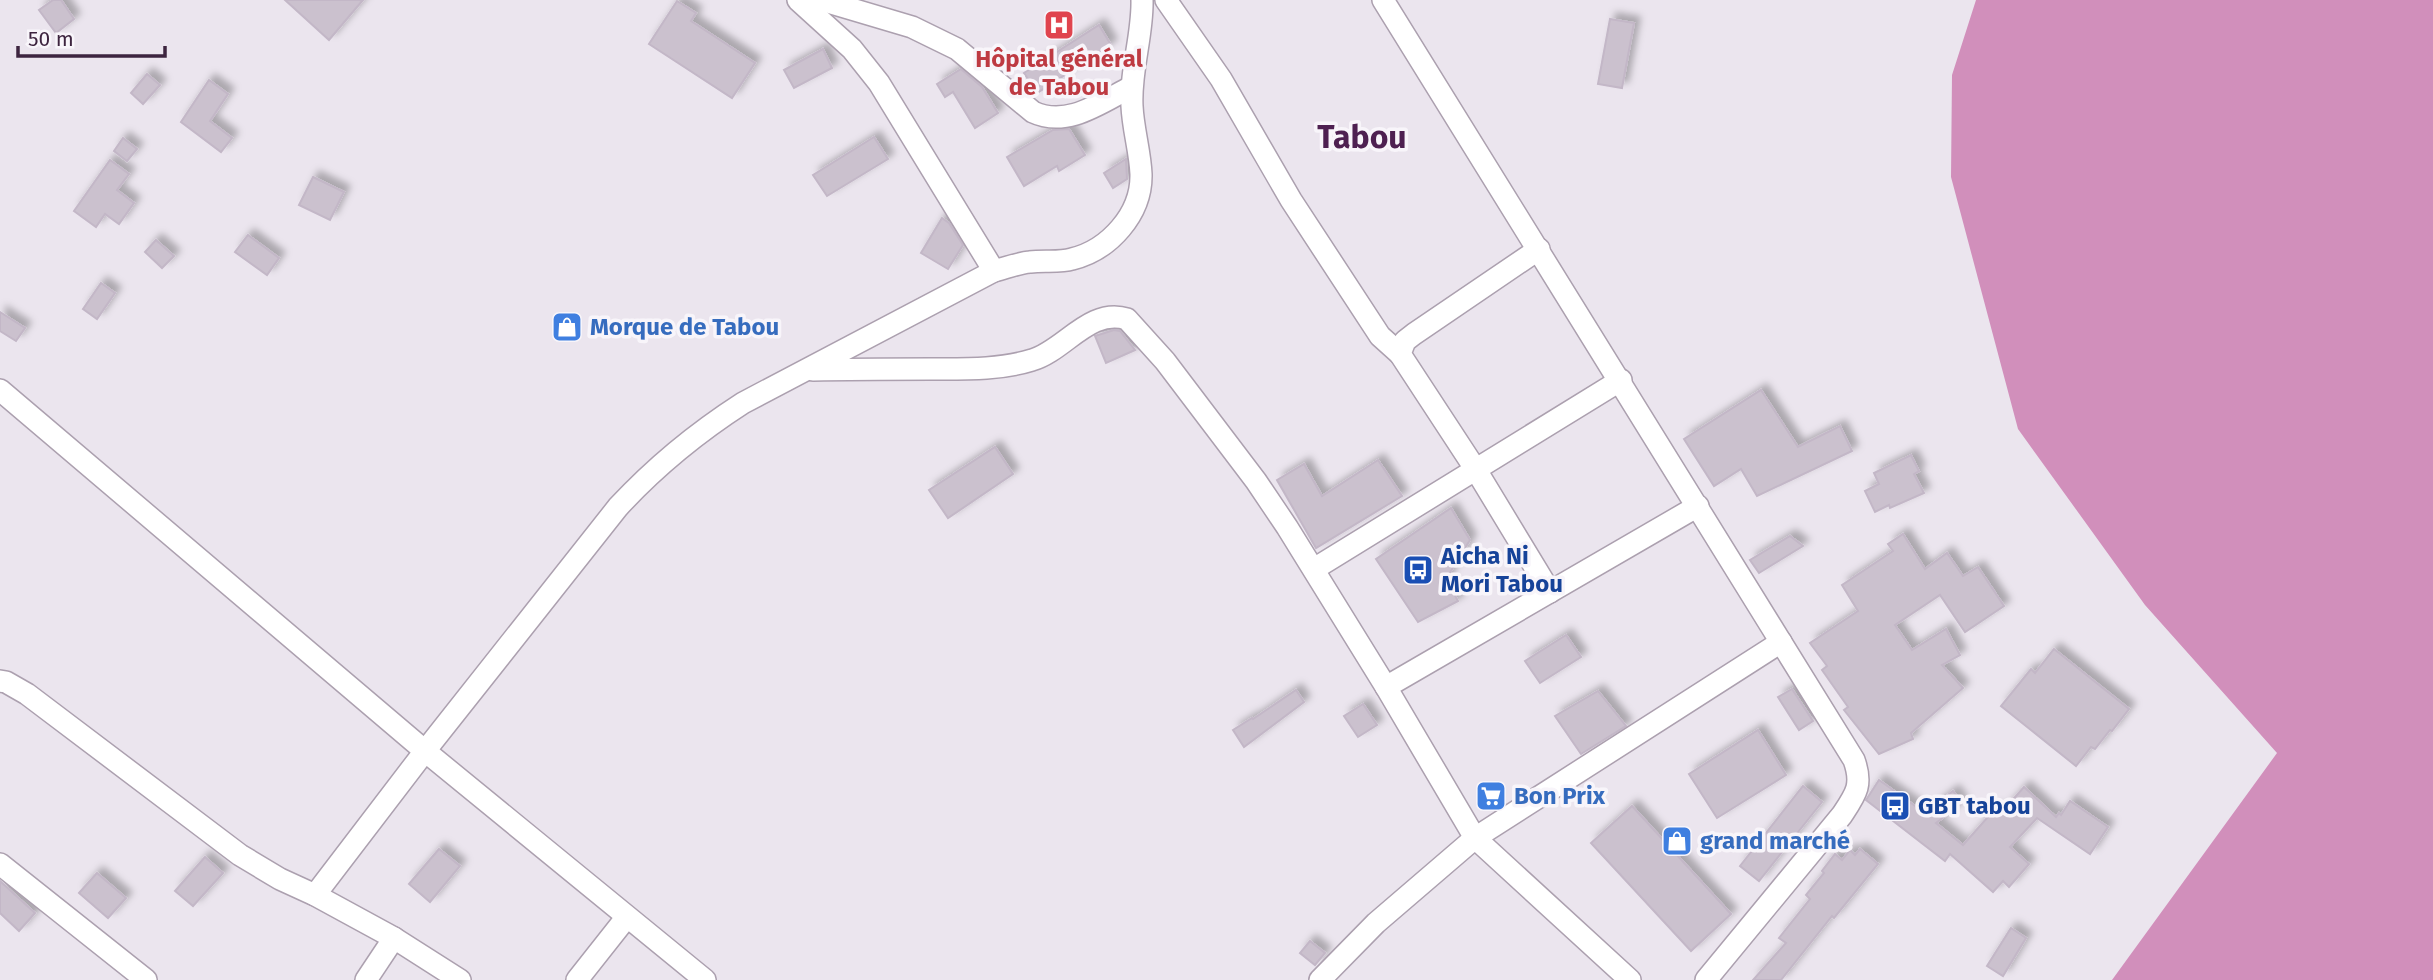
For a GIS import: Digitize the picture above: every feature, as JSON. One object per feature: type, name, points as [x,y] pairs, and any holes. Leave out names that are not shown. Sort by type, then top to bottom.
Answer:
[{"type":"street","points":[[798,0],[852,49],[879,83],[994,271]]},
{"type":"street","points":[[821,0],[912,27],[957,49],[1032,112],[1046,118],[1069,117],[1131,87]]},
{"type":"street","points":[[315,895],[425,751],[639,484],[717,420],[743,403],[994,271],[1028,262],[1073,259],[1112,238],[1127,222],[1140,187],[1141,174],[1131,87],[1142,0]]},
{"type":"street","points":[[1166,0],[1221,79],[1291,200],[1380,336],[1400,354],[1476,470],[1550,592]]},
{"type":"street","points":[[1383,0],[1621,380],[1854,760],[1860,775],[1858,789],[1842,815],[1706,980]]},
{"type":"street","points":[[1400,354],[1405,341],[1414,334],[1539,249]]},
{"type":"street","points":[[808,370],[970,369],[1015,365],[1041,357],[1084,327],[1104,318],[1118,316],[1127,319],[1165,360],[1247,470],[1314,569],[1475,838],[1630,980]]},
{"type":"street","points":[[1314,569],[1621,380]]},
{"type":"street","points":[[0,390],[425,751],[705,980]]},
{"type":"street","points":[[1386,687],[1698,506]]},
{"type":"street","points":[[1320,980],[1385,915],[1475,838],[1781,642]]},
{"type":"street","points":[[0,681],[27,694],[240,855],[280,879],[394,938],[460,980]]},
{"type":"street","points":[[0,864],[146,980]]},
{"type":"street","points":[[577,980],[626,918]]},
{"type":"street","points":[[366,980],[394,938]]},
{"type":"shaded area","points":[[1976,0],[2433,0],[2433,980],[2112,980],[2277,753],[2145,605],[2018,429],[1951,177],[1952,75]]},
{"type":"building","points":[[53,0],[61,0],[74,19],[56,33],[39,10]]},
{"type":"building","points":[[285,0],[363,0],[329,40]]},
{"type":"building","points":[[677,1],[696,13],[691,21],[755,63],[732,98],[649,44]]},
{"type":"building","points":[[1610,19],[1634,23],[1622,88],[1598,84]]},
{"type":"building","points":[[1099,25],[1111,45],[1037,93],[1024,73]]},
{"type":"building","points":[[823,49],[832,68],[794,88],[784,70]]},
{"type":"building","points":[[961,69],[982,87],[998,113],[975,128],[953,92],[945,97],[937,84]]},
{"type":"building","points":[[147,74],[160,85],[143,104],[131,93]]},
{"type":"building","points":[[209,80],[228,94],[210,121],[232,138],[221,152],[181,122]]},
{"type":"building","points":[[1069,129],[1085,155],[1059,171],[1057,166],[1024,186],[1007,157],[1053,130]]},
{"type":"building","points":[[874,137],[888,159],[827,196],[813,175]]},
{"type":"building","points":[[123,138],[137,149],[127,161],[114,151]]},
{"type":"building","points":[[1126,159],[1127,179],[1113,188],[1104,173]]},
{"type":"building","points":[[110,160],[129,174],[117,190],[134,203],[119,224],[105,214],[96,227],[74,211]]},
{"type":"building","points":[[313,177],[344,192],[330,220],[299,205]]},
{"type":"building","points":[[942,218],[949,223],[963,245],[948,269],[921,253]]},
{"type":"building","points":[[248,235],[279,258],[267,275],[235,252]]},
{"type":"building","points":[[156,240],[174,256],[162,268],[145,252]]},
{"type":"building","points":[[101,283],[115,293],[97,319],[83,309]]},
{"type":"building","points":[[0,312],[25,328],[16,341],[0,331]]},
{"type":"building","points":[[1114,330],[1120,331],[1135,350],[1106,363],[1095,336]]},
{"type":"building","points":[[1761,390],[1798,447],[1840,426],[1852,451],[1757,496],[1741,469],[1714,486],[1684,439]]},
{"type":"building","points":[[995,447],[1013,474],[948,518],[929,490]]},
{"type":"building","points":[[1911,455],[1919,471],[1914,474],[1924,493],[1875,512],[1865,491],[1879,484],[1874,473]]},
{"type":"building","points":[[1378,460],[1402,496],[1316,548],[1277,480],[1304,464],[1322,496]]},
{"type":"building","name":"Aicha Ni Mori Tabou","points":[[1451,508],[1470,540],[1446,579],[1458,601],[1418,622],[1376,559]]},
{"type":"building","points":[[1903,534],[1925,569],[1947,553],[1963,576],[1978,567],[2004,606],[1965,632],[1940,595],[1895,625],[1912,650],[1946,629],[1960,655],[1942,665],[1963,688],[1911,733],[1913,739],[1879,754],[1844,710],[1848,707],[1822,670],[1827,666],[1810,643],[1858,611],[1842,585],[1893,551],[1888,544]]},
{"type":"building","points":[[1790,536],[1803,546],[1759,573],[1750,560]]},
{"type":"building","points":[[1566,635],[1581,657],[1540,683],[1525,661]]},
{"type":"building","points":[[2054,649],[2129,709],[2112,731],[2110,730],[2095,749],[2091,747],[2076,766],[2001,706],[2031,669],[2035,673]]},
{"type":"building","points":[[1792,689],[1813,721],[1799,730],[1778,697]]},
{"type":"building","points":[[1296,690],[1304,702],[1244,747],[1233,730]]},
{"type":"building","points":[[1598,691],[1626,726],[1581,754],[1555,716]]},
{"type":"building","points":[[1363,704],[1377,725],[1358,737],[1344,716]]},
{"type":"building","points":[[1758,730],[1786,775],[1717,818],[1689,774]]},
{"type":"building","points":[[1879,780],[1925,813],[1953,791],[1962,803],[1936,823],[1963,845],[1995,809],[2000,814],[2024,787],[2056,817],[2059,813],[2061,815],[2070,801],[2108,827],[2090,854],[2037,818],[2010,847],[2029,864],[2009,887],[2003,881],[1993,892],[1950,854],[1945,861],[1866,800]]},
{"type":"building","points":[[1803,786],[1822,802],[1759,881],[1740,866]]},
{"type":"building","points":[[1632,806],[1731,914],[1691,951],[1591,843]]},
{"type":"building","points":[[439,849],[460,866],[430,902],[409,884]]},
{"type":"building","points":[[1860,849],[1878,864],[1834,918],[1832,916],[1781,980],[1753,980],[1786,943],[1779,938],[1810,899],[1806,895],[1835,854],[1842,860],[1850,850],[1855,855]]},
{"type":"building","points":[[205,857],[223,873],[193,906],[175,891]]},
{"type":"building","points":[[97,873],[126,898],[108,918],[79,893]]},
{"type":"building","points":[[0,881],[35,913],[19,931],[0,913]]},
{"type":"building","points":[[2011,928],[2026,938],[2003,976],[1987,966]]},
{"type":"building","points":[[1310,941],[1325,953],[1315,965],[1300,953]]},
{"type":"place","name":"Hôpital général de Tabou","points":[[1059,25]]},
{"type":"place","name":"Morque de Tabou","points":[[567,327]]},
{"type":"place","name":"Aicha Ni Mori Tabou","points":[[1418,570]]},
{"type":"place","name":"Bon Prix","points":[[1491,796]]},
{"type":"place","name":"GBT tabou","points":[[1895,806]]},
{"type":"place","name":"grand marché","points":[[1677,841]]},
{"type":"district","name":"Tabou","points":[[1362,137]]}]
